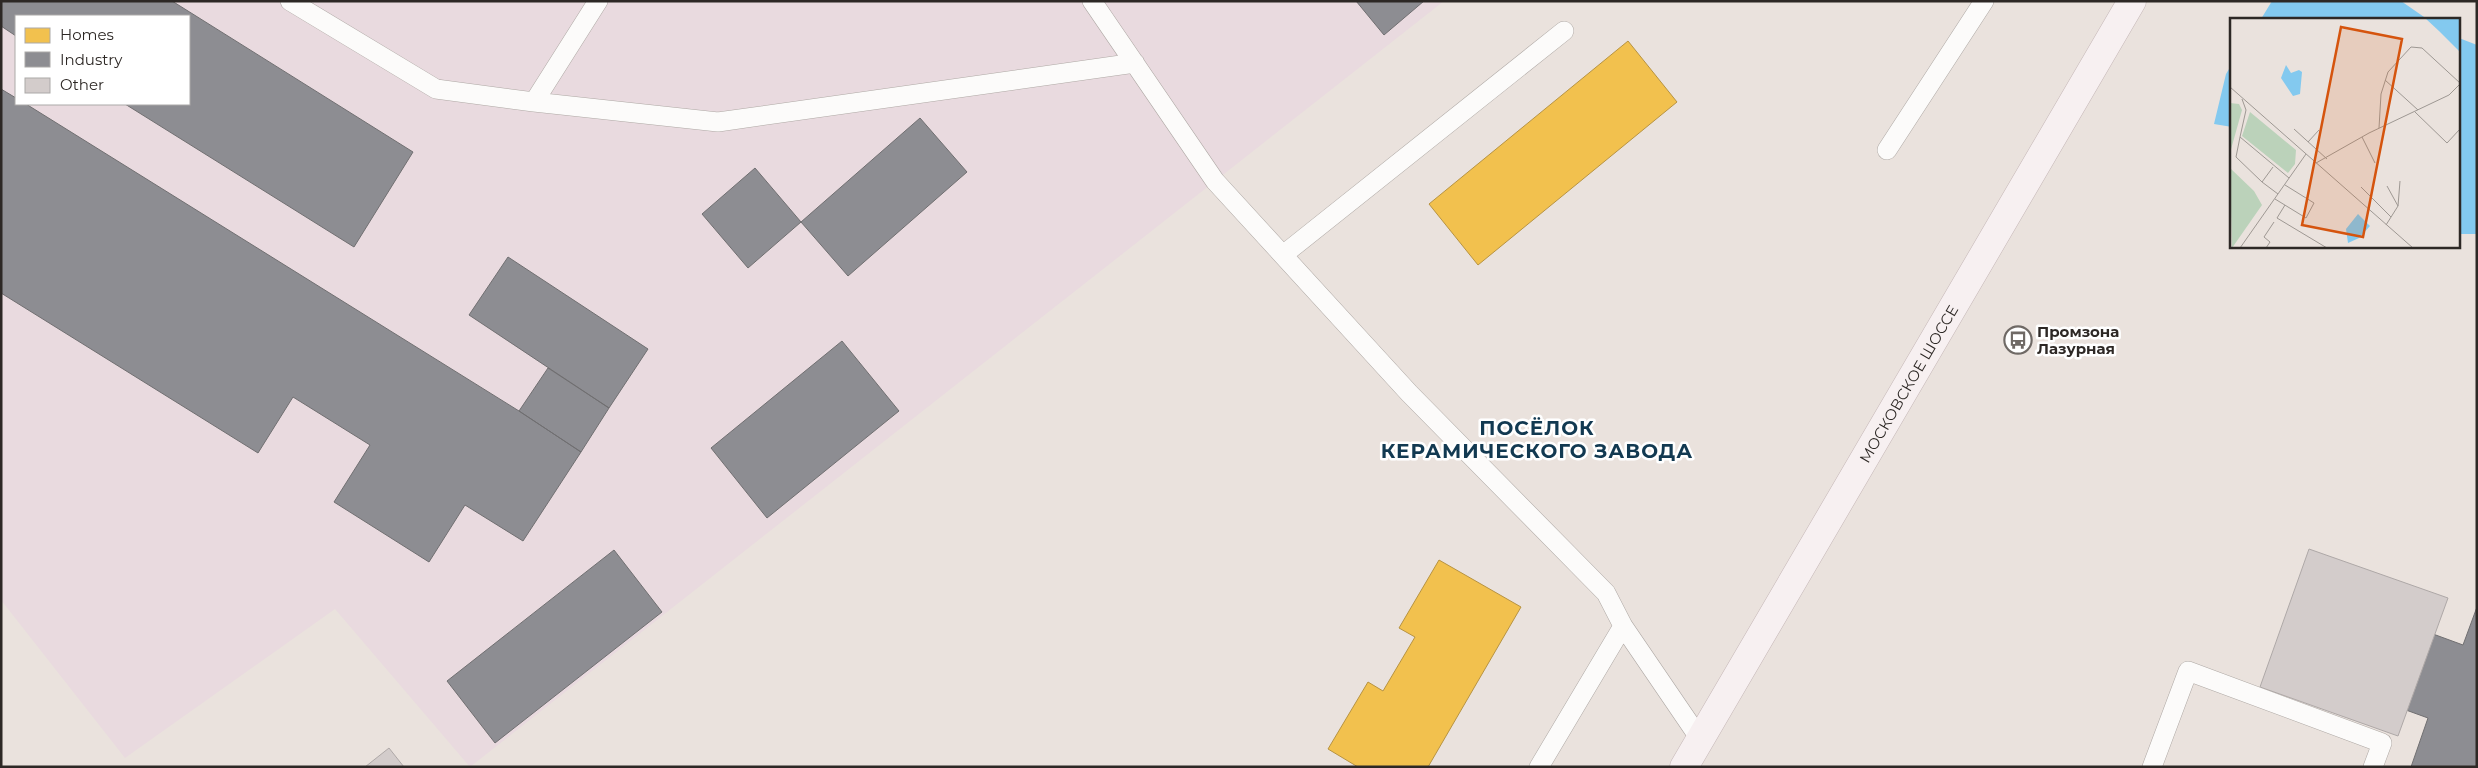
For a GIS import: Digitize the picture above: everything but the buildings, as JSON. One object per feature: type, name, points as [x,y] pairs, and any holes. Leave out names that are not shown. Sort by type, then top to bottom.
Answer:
[{"type":"main road","name":"МОСКОВСКОЕ ШОССЕ","points":[[1684,767],[2132,1]]},
{"type":"lane","points":[[290,1],[436,89],[534,102],[718,122],[1135,63]]},
{"type":"lane","points":[[534,102],[598,1]]},
{"type":"lane","points":[[1092,1],[1215,181],[1409,393],[1606,593],[1623,626],[1700,739]]},
{"type":"lane","points":[[1887,150],[1984,1]]},
{"type":"lane","points":[[1283,255],[1564,31]]},
{"type":"lane","points":[[1539,767],[1623,626]]},
{"type":"lane","points":[[2152,767],[2188,672],[2382,743],[2373,767]]},
{"type":"shaded area","points":[[1,1],[1444,1],[470,767],[335,609],[125,758],[1,600]]},
{"type":"water","points":[[2272,1],[2401,1],[2426,18],[2262,18]]},
{"type":"water","points":[[2460,38],[2477,45],[2477,234],[2460,234]]},
{"type":"water","points":[[2230,67],[2230,127],[2214,124],[2226,74]]},
{"type":"place","name":"Промзона Лазурная","points":[[2018,340]]},
{"type":"district","name":"ПОСЁЛОК КЕРАМИЧЕСКОГО ЗАВОДА","points":[[1537,440]]}]
